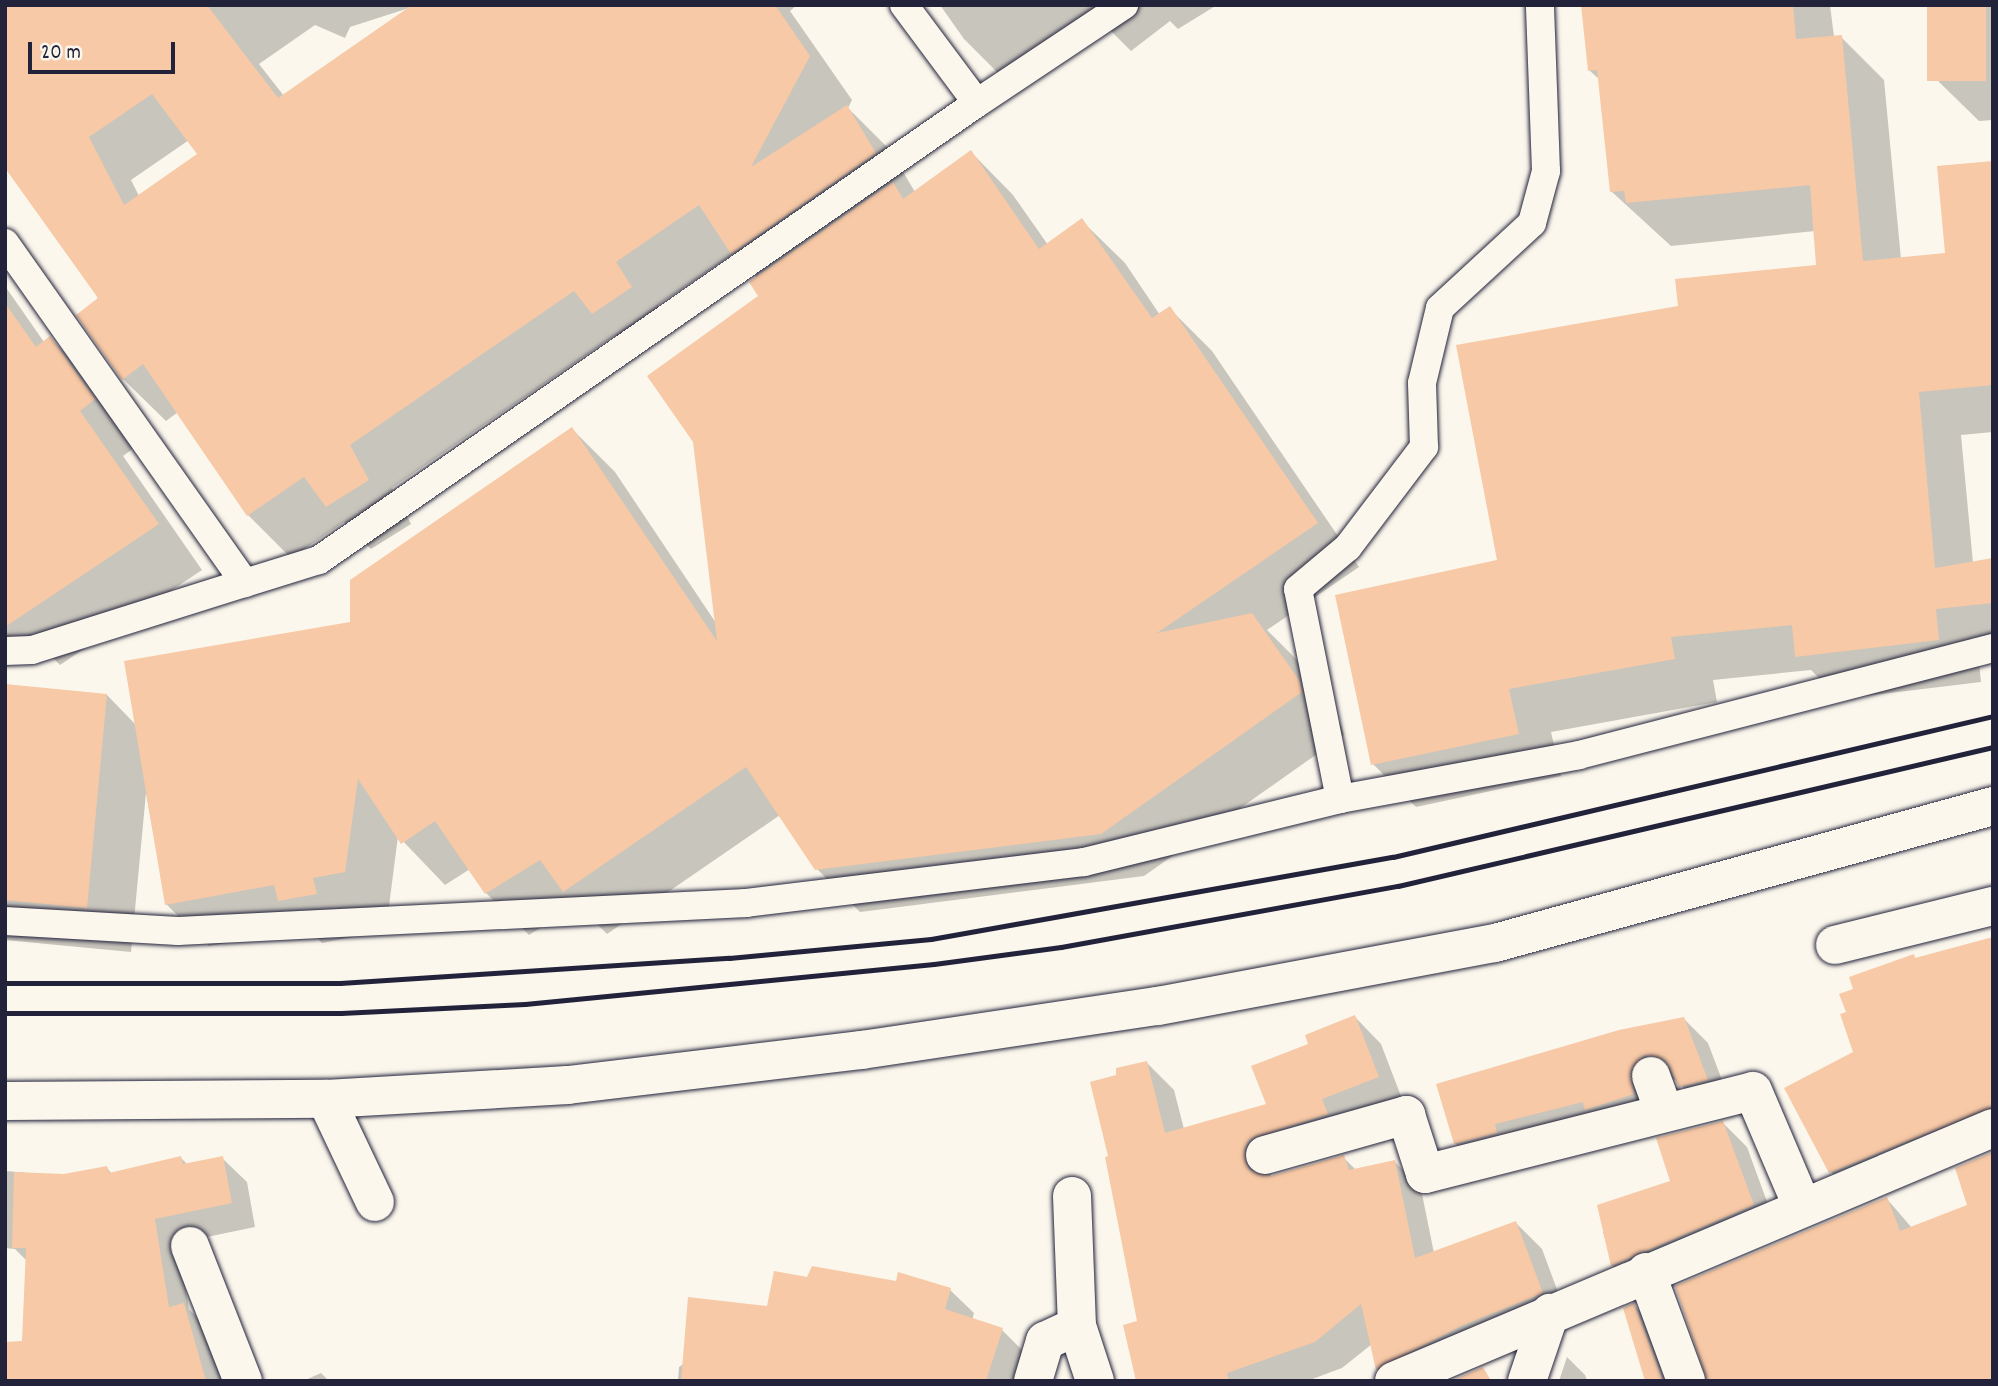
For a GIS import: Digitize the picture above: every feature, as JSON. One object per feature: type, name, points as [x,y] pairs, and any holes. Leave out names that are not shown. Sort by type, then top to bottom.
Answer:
[{"type":"street","points":[[5,1101],[326,1099],[568,1085],[862,1050],[1158,1006],[1495,943],[1993,806]]},
{"type":"street","points":[[1835,945],[1993,906]]},
{"type":"street","points":[[1265,1155],[1406,1115],[1425,1174],[1658,1094],[1753,1091],[1802,1206]]},
{"type":"street","points":[[326,1099],[375,1202]]},
{"type":"street","points":[[1394,1381],[1802,1206],[1993,1128]]},
{"type":"street","points":[[1072,1196],[1077,1326],[1095,1381]]},
{"type":"street","points":[[190,1246],[243,1381]]},
{"type":"street","points":[[1646,1272],[1686,1381]]},
{"type":"street","points":[[1527,1381],[1550,1313]]},
{"type":"street","points":[[1033,1381],[1045,1341],[1077,1326]]},
{"type":"lane","points":[[904,5],[977,103]]},
{"type":"lane","points":[[5,651],[32,650],[319,560],[977,103],[1124,5]]},
{"type":"lane","points":[[1340,799],[1298,589],[1348,547],[1424,447],[1422,383],[1440,308],[1532,223],[1546,171],[1540,5]]},
{"type":"lane","points":[[5,243],[245,583]]},
{"type":"lane","points":[[5,921],[178,931],[746,903],[1084,862],[1340,799],[1579,755],[1993,648]]},
{"type":"building","points":[[5,5],[207,5],[278,98],[412,5],[775,5],[810,56],[751,167],[847,105],[876,153],[731,254],[699,205],[616,262],[632,287],[592,314],[574,291],[350,445],[369,480],[326,507],[304,477],[247,516],[143,364],[122,380],[76,315],[98,298],[5,168]],"holes":[[[152,94],[197,154],[124,205],[89,137]]]},
{"type":"building","points":[[1581,5],[1793,5],[1796,39],[1842,35],[1863,261],[1945,253],[1937,166],[1993,161],[1993,385],[1919,392],[1935,568],[1993,558],[1993,603],[1936,609],[1939,640],[1795,657],[1792,625],[1671,637],[1675,659],[1509,689],[1519,734],[1371,765],[1335,595],[1497,560],[1456,345],[1678,306],[1675,279],[1816,265],[1810,185],[1626,203],[1624,191],[1610,192],[1597,70],[1588,71]]},
{"type":"building","points":[[1927,5],[1986,5],[1986,81],[1927,81]]},
{"type":"building","points":[[971,150],[1039,249],[1082,218],[1152,318],[1170,306],[1318,523],[1157,633],[1252,613],[1299,680],[1302,692],[1101,834],[815,870],[746,767],[563,892],[540,860],[485,894],[435,821],[401,844],[358,779],[345,872],[313,878],[317,894],[278,901],[274,885],[165,905],[124,661],[350,622],[350,580],[572,427],[717,641],[693,442],[647,376],[758,296],[749,282],[893,182],[903,199]]},
{"type":"building","points":[[5,303],[36,347],[50,336],[95,399],[80,411],[159,524],[5,627]]},
{"type":"building","points":[[5,684],[107,694],[87,908],[5,900]]},
{"type":"building","points":[[1993,937],[1993,1107],[1829,1173],[1784,1088],[1853,1052],[1840,1014],[1846,1012],[1839,994],[1853,989],[1849,977],[1914,954],[1915,958]]},
{"type":"building","points":[[1355,1015],[1379,1077],[1322,1099],[1328,1114],[1250,1139],[1244,1150],[1249,1170],[1271,1176],[1344,1155],[1349,1170],[1395,1160],[1415,1258],[1516,1221],[1543,1293],[1461,1326],[1376,1370],[1361,1304],[1315,1342],[1227,1373],[1229,1381],[1136,1381],[1123,1325],[1137,1321],[1105,1157],[1108,1156],[1090,1082],[1116,1075],[1116,1068],[1147,1061],[1165,1133],[1266,1104],[1251,1066],[1308,1044],[1305,1035]]},
{"type":"building","points":[[1684,1017],[1708,1080],[1679,1087],[1665,1060],[1644,1055],[1630,1072],[1634,1094],[1585,1110],[1583,1102],[1495,1124],[1497,1133],[1454,1144],[1436,1084],[1619,1030]]},
{"type":"building","points":[[1723,1121],[1754,1205],[1611,1266],[1597,1205],[1670,1181],[1656,1138]]},
{"type":"building","points":[[1993,1152],[1993,1381],[1707,1381],[1675,1286],[1887,1197],[1900,1231],[1967,1205],[1955,1168]]},
{"type":"building","points":[[181,1156],[183,1164],[223,1156],[232,1203],[155,1219],[169,1307],[184,1303],[206,1381],[5,1381],[5,1342],[22,1341],[26,1248],[12,1248],[14,1172],[64,1174],[107,1166],[109,1173]]},
{"type":"building","points":[[812,1266],[896,1281],[898,1272],[951,1288],[945,1309],[1003,1328],[986,1381],[681,1381],[688,1297],[767,1306],[774,1271],[807,1277]]},
{"type":"building","points":[[1634,1303],[1663,1381],[1645,1381],[1623,1308]]},
{"type":"building","points":[[1483,1367],[1491,1381],[1451,1381]]},
{"type":"railway","points":[[5,983],[340,983],[729,958],[931,939],[1393,857],[1993,716]]},
{"type":"railway","points":[[5,1013],[341,1013],[525,1004],[934,964],[1061,947],[1398,886],[1993,747]]}]
